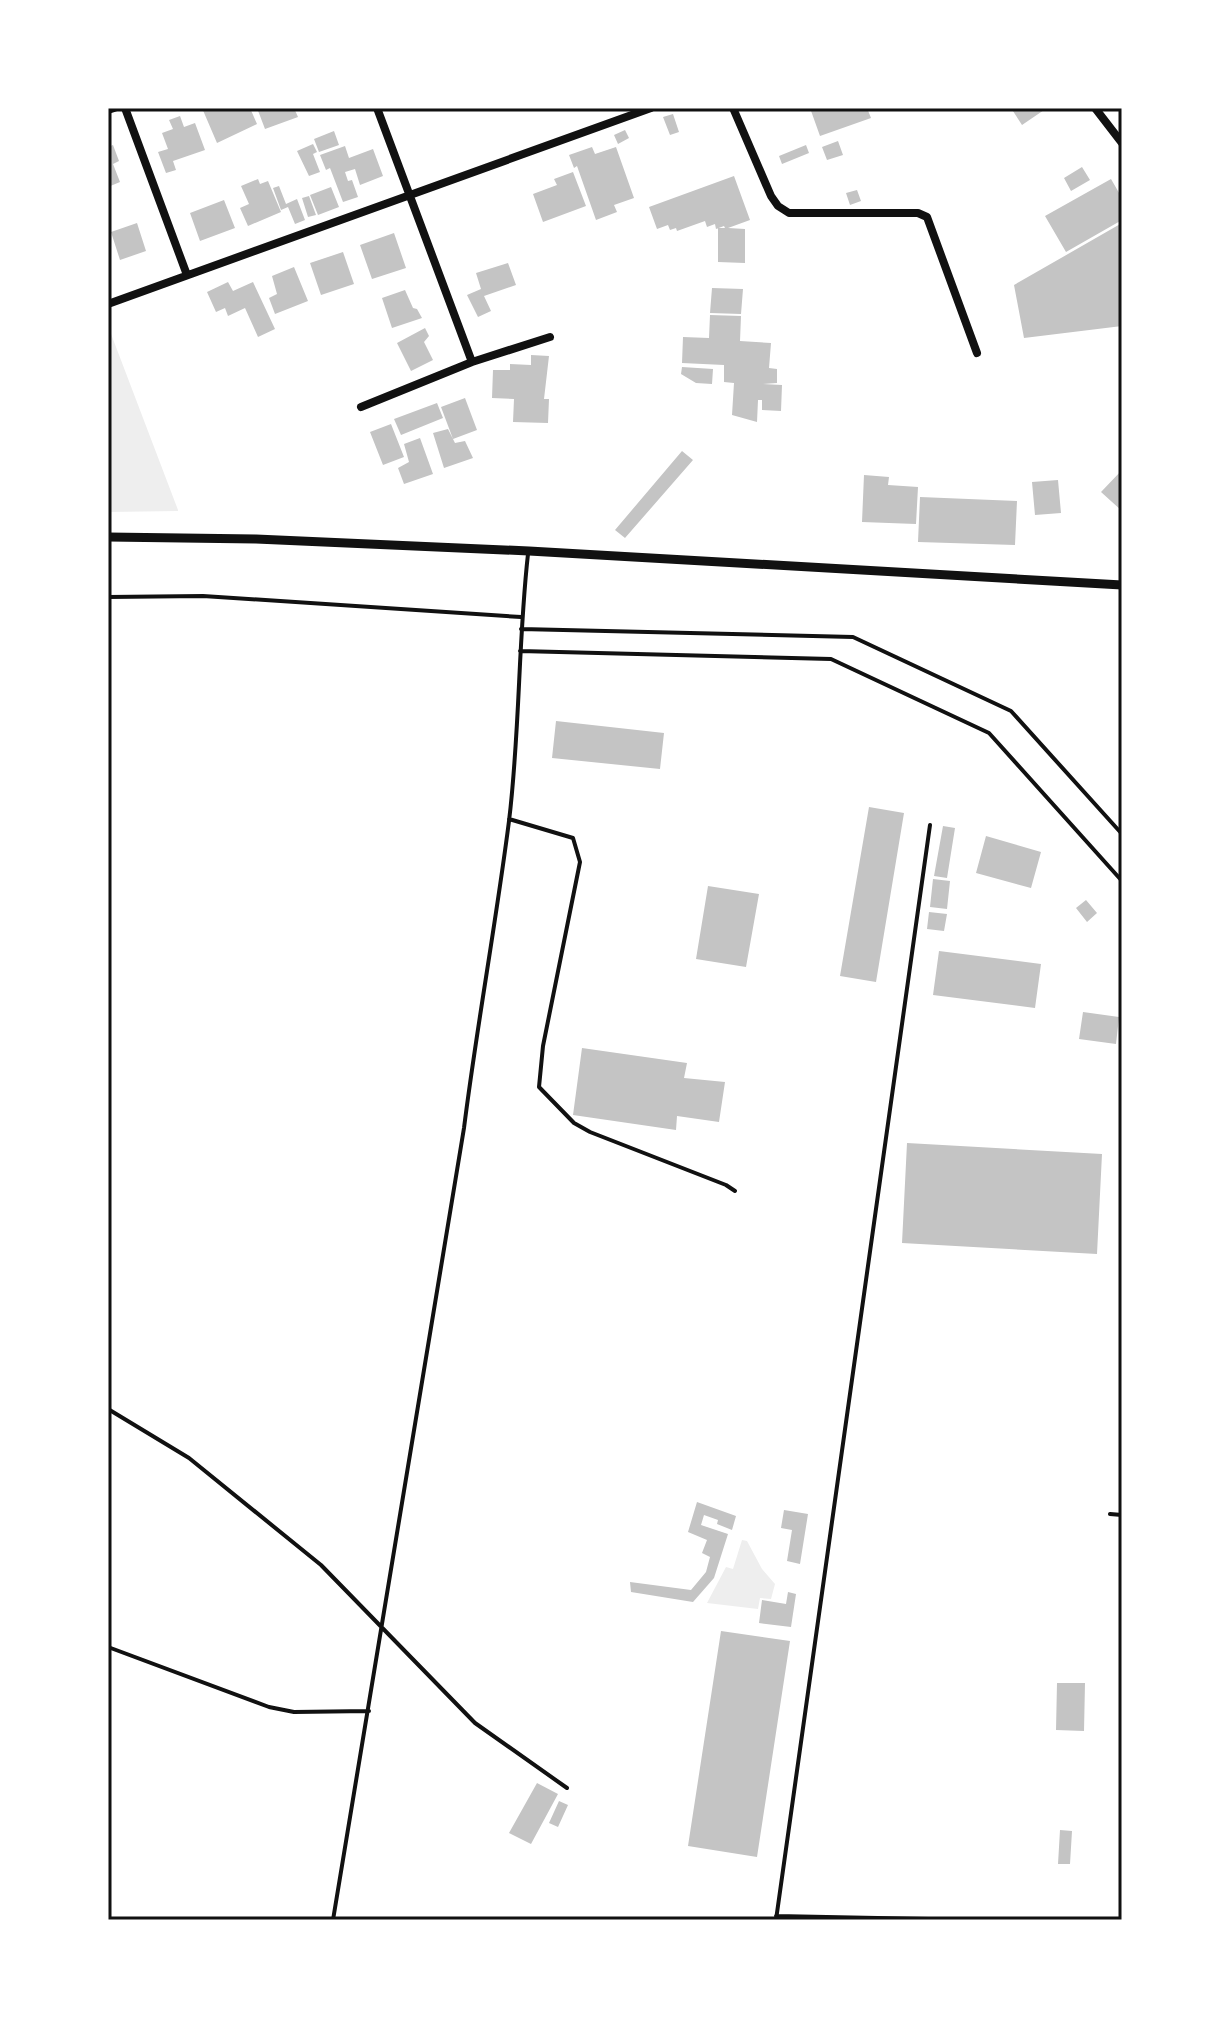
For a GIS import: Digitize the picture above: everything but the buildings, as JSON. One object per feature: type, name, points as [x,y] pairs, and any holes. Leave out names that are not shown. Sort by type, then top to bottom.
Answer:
[{"type":"street","points":[[108,110],[114,108]]},
{"type":"street","points":[[125,108],[187,275]]},
{"type":"street","points":[[377,108],[472,362]]},
{"type":"street","points":[[108,304],[651,108]]},
{"type":"street","points":[[733,108],[771,196],[778,206],[789,213],[918,213],[927,217],[977,353]]},
{"type":"street","points":[[1095,108],[1122,143]]},
{"type":"street","points":[[361,407],[472,362],[550,337]]},
{"type":"street","points":[[108,537],[256,539],[529,551],[1122,585]]},
{"type":"lane","points":[[333,1920],[464,1128],[509,819],[521,617],[529,551]]},
{"type":"lane","points":[[108,597],[203,596],[521,617]]},
{"type":"lane","points":[[521,629],[853,637],[1011,711],[1122,834]]},
{"type":"lane","points":[[520,651],[831,659],[989,733],[1122,881]]},
{"type":"lane","points":[[509,819],[573,838],[580,862],[543,1046],[539,1087],[574,1123],[590,1132],[735,1191]]},
{"type":"lane","points":[[930,825],[776,1918],[979,1920]]},
{"type":"lane","points":[[108,1409],[189,1458],[321,1565],[475,1723],[567,1788]]},
{"type":"lane","points":[[1110,1514],[1122,1515]]},
{"type":"lane","points":[[108,1647],[269,1707],[294,1712],[369,1711]]},
{"type":"shaded area","points":[[108,326],[178,510],[178,511],[108,512]]},
{"type":"shaded area","points":[[742,1540],[747,1541],[762,1569],[775,1584],[771,1599],[760,1598],[758,1609],[707,1603],[726,1567],[733,1569]]}]
